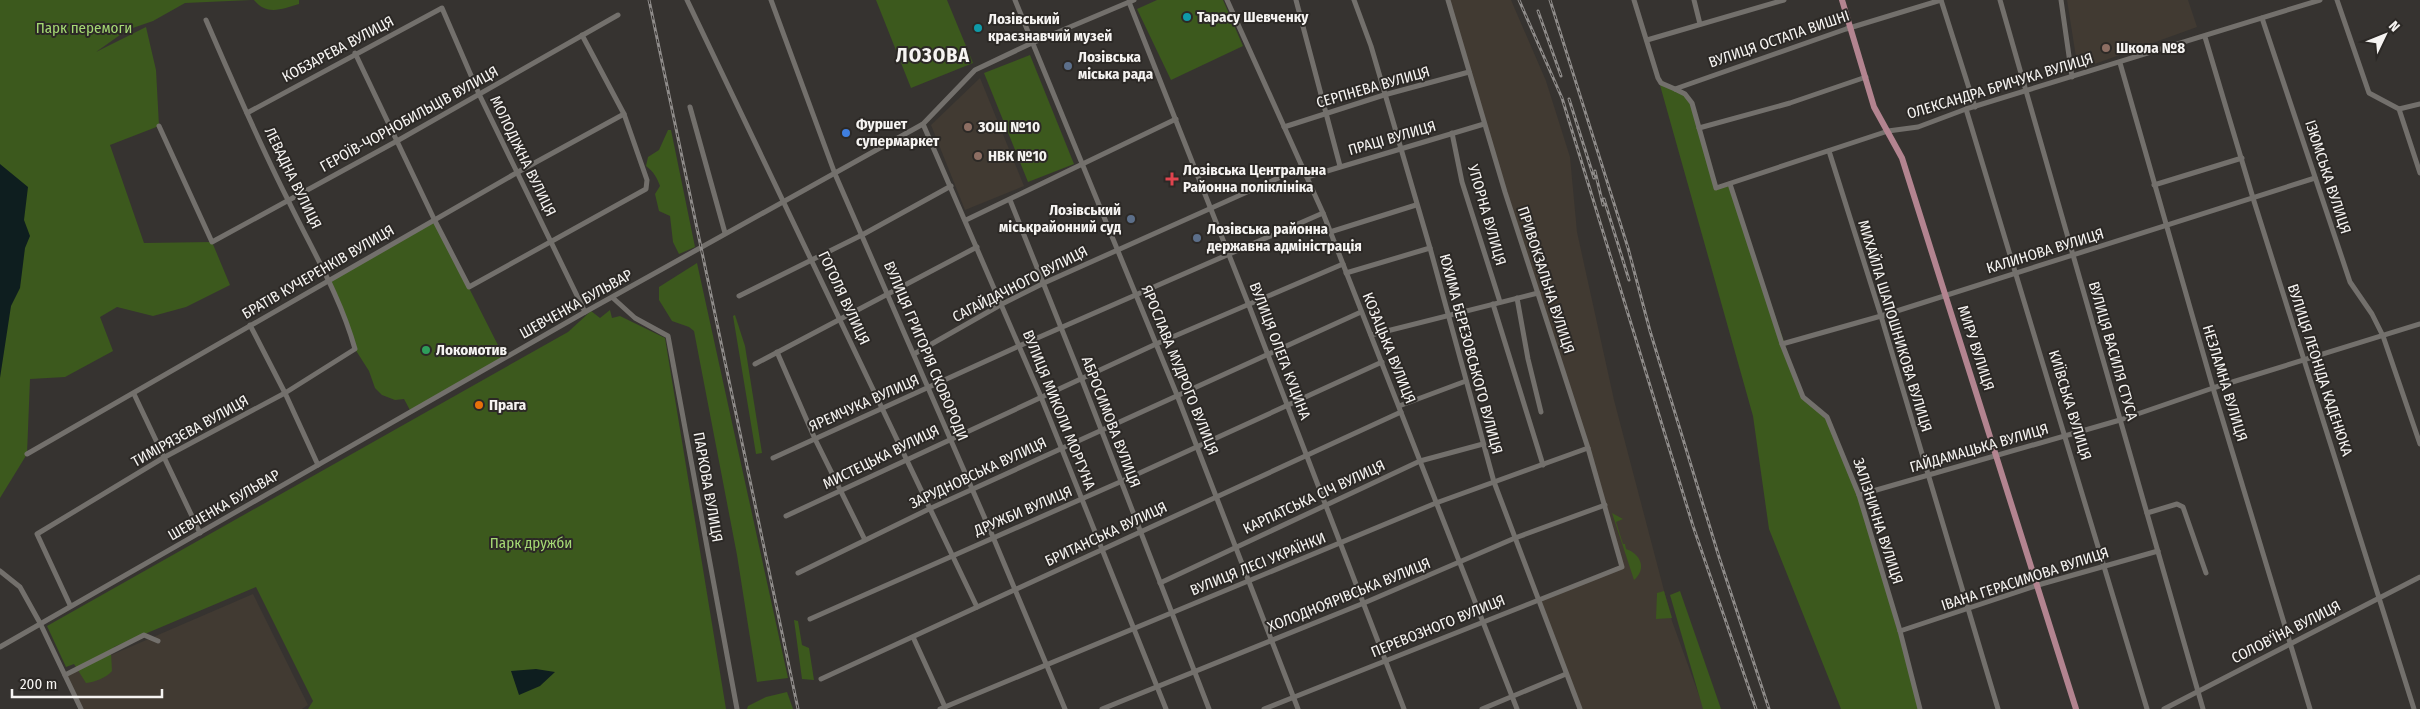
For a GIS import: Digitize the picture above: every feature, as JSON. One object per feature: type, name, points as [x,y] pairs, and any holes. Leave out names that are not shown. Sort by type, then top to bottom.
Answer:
[{"type":"main road","name":"МИРУ ВУЛИЦЯ","points":[[1842,0],[1874,107],[1902,158],[1998,456],[2076,709]]},
{"type":"street","name":"ГОГОЛЯ ВУЛИЦЯ","points":[[688,0],[977,607]]},
{"type":"street","name":"ВУЛИЦЯ ГРИГОРІЯ СКОВОРОДИ","points":[[771,0],[835,174],[973,489],[1065,709]]},
{"type":"street","name":"ЯРОСЛАВА МУДРОГО ВУЛИЦЯ","points":[[1015,0],[1177,395],[1298,709]]},
{"type":"street","name":"КОЗАЦЬКА ВУЛИЦЯ","points":[[1227,0],[1323,213],[1517,709]]},
{"type":"street","points":[[1296,0],[1340,166]]},
{"type":"street","name":"ЮХИМА БЕРЕЗОВСЬКОГО ВУЛИЦЯ","points":[[1354,0],[1370,46],[1399,149],[1430,248],[1494,482],[1580,709]]},
{"type":"street","name":"ПРИВОКЗАЛЬНА ВУЛИЦЯ","points":[[1448,0],[1484,124],[1588,448],[1622,567]]},
{"type":"street","points":[[1634,0],[1658,78],[1661,82],[1684,94],[1692,103],[1700,128],[1790,103],[1866,77]]},
{"type":"street","points":[[1694,0],[1700,24]]},
{"type":"street","points":[[1647,40],[1784,0]]},
{"type":"street","points":[[1941,0],[1975,106]]},
{"type":"street","name":"ВУЛИЦЯ ОСТАПА ВИШНІ","points":[[1675,89],[1919,3],[1941,0]]},
{"type":"street","name":"ВУЛИЦЯ ВАСИЛЯ СТУСА","points":[[2000,0],[2072,257],[2203,709]]},
{"type":"street","points":[[2061,0],[2072,76]]},
{"type":"street","name":"ОЛЕКСАНДРА БРИЧУКА ВУЛИЦЯ","points":[[1700,128],[1716,188],[1888,131],[1918,128],[1975,106],[2205,37],[2320,0]]},
{"type":"street","points":[[2337,0],[2370,93],[2399,109],[2420,104]]},
{"type":"street","name":"ШЕВЧЕНКА БУЛЬВАР","points":[[0,647],[70,605],[200,533],[712,240],[785,202],[923,124],[975,70],[1032,43],[1132,1]]},
{"type":"street","name":"ВУЛИЦЯ ОЛЕГА КУЦИНА","points":[[1132,1],[1210,209],[1404,709]]},
{"type":"street","name":"КОБЗАРЕВА ВУЛИЦЯ","points":[[247,112],[442,8]]},
{"type":"street","name":"МОЛОДІЖНА ВУЛИЦЯ","points":[[442,8],[479,94],[585,312]]},
{"type":"street","name":"ГЕРОЇВ-ЧОРНОБИЛЬЦІВ ВУЛИЦЯ","points":[[158,126],[212,242],[397,141],[618,15]]},
{"type":"street","name":"ІЗЮМСЬКА ВУЛИЦЯ","points":[[2262,18],[2352,288],[2372,314],[2383,336],[2420,444]]},
{"type":"street","name":"ЛЕВАДНА ВУЛИЦЯ","points":[[206,20],[288,201],[330,280],[347,320],[355,349]]},
{"type":"street","points":[[355,53],[434,220],[470,287],[646,189],[647,180],[624,114],[582,35]]},
{"type":"street","name":"ВУЛИЦЯ ЛЕОНІДА КАДЕНЮКА","points":[[2205,37],[2303,359],[2414,709]]},
{"type":"street","name":"НЕЗЛАМНА ВУЛИЦЯ","points":[[2120,63],[2213,388],[2310,709]]},
{"type":"street","name":"СЕРПНЕВА ВУЛИЦЯ","points":[[1284,127],[1384,95],[1469,72]]},
{"type":"street","points":[[690,107],[726,233]]},
{"type":"street","name":"КИЇВСЬКА ВУЛИЦЯ","points":[[1966,109],[2147,709]]},
{"type":"street","points":[[2399,109],[2420,173]]},
{"type":"street","name":"БРАТІВ КУЧЕРЕНКІВ ВУЛИЦЯ","points":[[27,454],[518,172],[624,114]]},
{"type":"street","points":[[966,220],[1176,119]]},
{"type":"street","name":"ВУЛИЦЯ МИКОЛИ МОРГУНА","points":[[923,124],[1041,397],[1135,627],[1166,709]]},
{"type":"street","name":"ПРАЦІ ВУЛИЦЯ","points":[[1307,177],[1484,124]]},
{"type":"street","name":"УПОРНА ВУЛИЦЯ","points":[[1452,133],[1462,182],[1500,302]]},
{"type":"street","name":"МИХАЙЛА ШАПОШНИКОВА ВУЛИЦЯ","points":[[1828,151],[1881,316],[1998,709]]},
{"type":"street","points":[[2154,185],[2242,158]]},
{"type":"street","name":"САГАЙДАЧНОГО ВУЛИЦЯ","points":[[914,354],[1002,304],[1044,283],[1302,167]]},
{"type":"street","name":"КАЛИНОВА ВУЛИЦЯ","points":[[1782,344],[1881,316],[2072,257],[2315,178]]},
{"type":"street","name":"ЗАЛІЗНИЧНА ВУЛИЦЯ","points":[[1730,184],[1782,344],[1803,397],[1827,417],[1859,495],[1900,631],[1920,709]]},
{"type":"street","points":[[739,296],[862,235],[951,186]]},
{"type":"street","name":"АБРОСИМОВА ВУЛИЦЯ","points":[[1010,200],[1082,380],[1209,709]]},
{"type":"street","points":[[1330,232],[1416,205]]},
{"type":"street","name":"ЯРЕМЧУКА ВУЛИЦЯ","points":[[773,458],[1061,327],[1323,213]]},
{"type":"street","points":[[755,364],[977,247]]},
{"type":"street","points":[[1346,273],[1430,248]]},
{"type":"street","name":"МИСТЕЦЬКА ВУЛИЦЯ","points":[[786,516],[906,461],[950,438],[1082,380],[1156,344],[1248,303],[1343,264]]},
{"type":"street","points":[[1371,335],[1538,293]]},
{"type":"street","name":"ПАРКОВА ВУЛИЦЯ","points":[[613,298],[635,318],[668,336],[737,709]]},
{"type":"street","points":[[1517,298],[1528,359],[1541,412]]},
{"type":"street","points":[[1492,304],[1543,465]]},
{"type":"street","name":"ЗАРУДНОВСЬКА ВУЛИЦЯ","points":[[798,573],[929,509],[1361,312]]},
{"type":"street","name":"ГАЙДАМАЦЬКА ВУЛИЦЯ","points":[[1859,495],[2120,420],[2303,359],[2420,324]]},
{"type":"street","points":[[250,325],[285,393],[318,465]]},
{"type":"street","name":"ТИМІРЯЗЄВА ВУЛИЦЯ","points":[[70,605],[37,534],[163,458],[285,393],[355,349]]},
{"type":"street","points":[[777,352],[815,439],[865,540]]},
{"type":"street","name":"ДРУЖБИ ВУЛИЦЯ","points":[[810,618],[1120,482],[1382,362]]},
{"type":"street","points":[[1399,406],[1466,381]]},
{"type":"street","points":[[134,394],[200,533]]},
{"type":"street","name":"БРИТАНСЬКА ВУЛИЦЯ","points":[[821,679],[1307,457],[1401,412]]},
{"type":"street","name":"КАРПАТСЬКА СІЧ ВУЛИЦЯ","points":[[1160,583],[1420,461],[1483,444]]},
{"type":"street","name":"ВУЛИЦЯ ЛЕСІ УКРАЇНКИ","points":[[943,708],[1436,503],[1588,448]]},
{"type":"street","points":[[2147,513],[2176,504],[2183,507],[2206,573]]},
{"type":"street","name":"ХОЛОДНОЯРІВСЬКА ВУЛИЦЯ","points":[[1102,709],[1364,603],[1515,538],[1605,505]]},
{"type":"street","name":"ІВАНА ГЕРАСИМОВА ВУЛИЦЯ","points":[[1900,631],[2038,585],[2158,551]]},
{"type":"street","name":"ПЕРЕВОЗНОГО ВУЛИЦЯ","points":[[1264,709],[1622,567]]},
{"type":"street","points":[[0,571],[20,587],[40,623],[81,709]]},
{"type":"street","name":"СОЛОВ'ЇНА ВУЛИЦЯ","points":[[2164,709],[2420,578]]},
{"type":"street","points":[[65,675],[144,635],[158,641]]},
{"type":"street","points":[[913,637],[943,708]]},
{"type":"street","points":[[1482,709],[1566,674]]},
{"type":"shaded area","points":[[1448,0],[1511,0],[1546,81],[1570,157],[1577,232],[1614,400],[1672,621],[1704,709],[1580,709],[1538,599],[1622,567]]},
{"type":"shaded area","name":"Школа №8","points":[[2067,0],[2188,0],[2197,27],[2078,70]]},
{"type":"shaded area","name":"НВК №10","points":[[980,78],[1024,186],[965,210],[931,125]]},
{"type":"shaded area","points":[[0,164],[28,187],[24,220],[30,236],[25,248],[20,288],[11,306],[0,378]]},
{"type":"shaded area","points":[[253,594],[308,705],[302,709],[81,709],[65,675]]},
{"type":"shaded area","points":[[536,669],[555,672],[540,686],[519,695],[511,671]]},
{"type":"green space","name":"Парк перемоги","points":[[0,0],[251,0],[185,3],[153,21],[127,30],[96,52],[146,27],[156,70],[159,126],[110,145],[144,243],[212,242],[230,285],[186,307],[153,316],[117,307],[100,317],[113,351],[65,377],[30,379],[27,454],[0,498]]},
{"type":"green space","points":[[254,0],[299,0],[299,4],[269,10]]},
{"type":"green space","points":[[876,0],[947,0],[973,63],[911,88]]},
{"type":"green space","points":[[1157,0],[1223,0],[1243,46],[1171,80],[1137,9]]},
{"type":"green space","points":[[1030,55],[1074,164],[1028,182],[984,73]]},
{"type":"green space","points":[[1658,78],[1689,98],[1716,188],[1730,184],[1803,397],[1827,417],[1859,495],[1920,709],[1841,709],[1769,529],[1753,416]]},
{"type":"green space","points":[[668,130],[671,130],[695,247],[679,254],[673,242],[670,216],[659,211],[655,194],[660,186],[655,175],[646,166],[648,157],[659,150]]},
{"type":"green space","points":[[435,221],[505,359],[411,412],[404,399],[395,400],[382,395],[375,388],[369,371],[355,349],[330,280]]},
{"type":"green space","points":[[697,263],[788,678],[757,682],[737,555],[694,331],[689,327],[672,321],[659,300],[659,287]]},
{"type":"green space","name":"Парк дружби","points":[[610,310],[612,318],[620,316],[665,338],[726,709],[308,709],[313,701],[256,587],[114,647],[111,653],[112,671],[107,676],[93,682],[86,683],[74,664],[66,667],[47,626],[568,332],[591,311],[600,318]]},
{"type":"green space","points":[[735,315],[745,346],[762,453],[756,454],[733,316]]},
{"type":"green space","points":[[1612,513],[1623,519],[1616,522],[1626,549],[1639,558],[1641,567],[1638,576],[1634,580]]},
{"type":"green space","points":[[1664,591],[1672,618],[1656,619],[1657,593]]},
{"type":"green space","points":[[1680,591],[1721,709],[1703,709],[1670,595]]},
{"type":"green space","points":[[794,620],[798,621],[802,645],[809,648],[814,680],[802,679]]},
{"type":"green space","points":[[787,692],[793,709],[747,709],[748,706],[766,697]]},
{"type":"railway","points":[[649,0],[798,709]]},
{"type":"railway","points":[[1519,0],[1562,98],[1693,526],[1756,709]]},
{"type":"railway","points":[[1550,0],[1628,248],[1650,331],[1719,557],[1769,709]]},
{"type":"railway","points":[[1538,11],[1561,76]]},
{"type":"railway","points":[[1569,99],[1594,178]]},
{"type":"railway","points":[[1595,171],[1603,205]]},
{"type":"railway","points":[[1604,199],[1629,280]]},
{"type":"place","name":"Тарасу Шевченку","points":[[1187,17]]},
{"type":"place","name":"Лозівський краєзнавчий музей","points":[[978,28]]},
{"type":"place","name":"Школа №8","points":[[2106,48]]},
{"type":"place","name":"Лозівська міська рада","points":[[1068,66]]},
{"type":"place","name":"ЗОШ №10","points":[[968,127]]},
{"type":"place","name":"Фуршет супермаркет","points":[[846,133]]},
{"type":"place","name":"НВК №10","points":[[978,156]]},
{"type":"place","name":"Лозівська Центральна Районна поліклініка","points":[[1172,179]]},
{"type":"place","name":"Лозівський міськрайонний суд","points":[[1131,219]]},
{"type":"place","name":"Лозівська районна державна адміністрація","points":[[1197,238]]},
{"type":"place","name":"Локомотив","points":[[426,350]]},
{"type":"place","name":"Прага","points":[[479,405]]},
{"type":"district","name":"ЛОЗОВА","points":[[933,55]]}]
